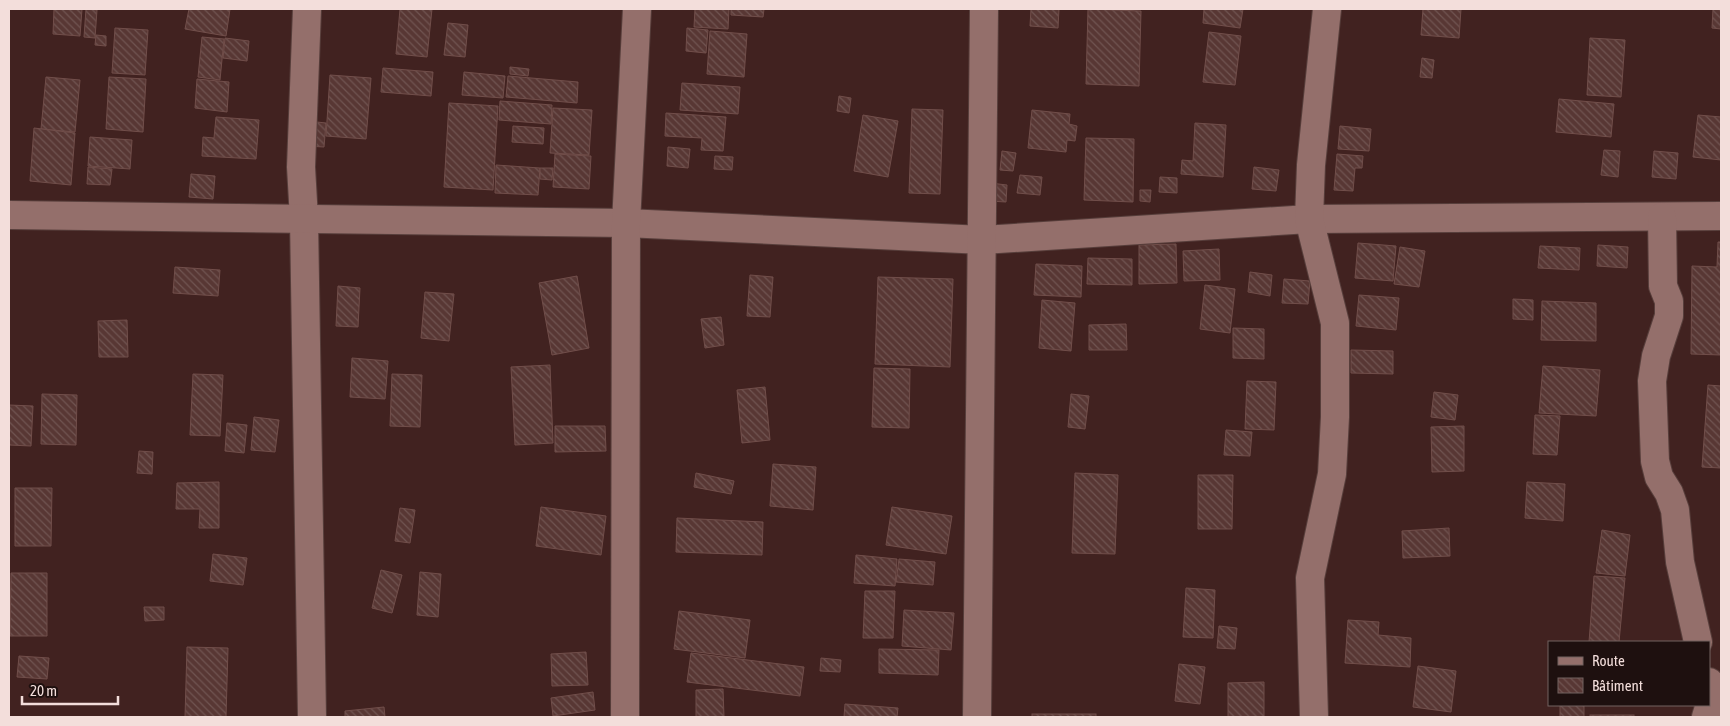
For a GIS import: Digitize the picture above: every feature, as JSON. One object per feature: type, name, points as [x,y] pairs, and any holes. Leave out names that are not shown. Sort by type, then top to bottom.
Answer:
[{"type":"street","points":[[307,9],[301,167],[304,219],[312,717]]},
{"type":"street","points":[[625,717],[626,223],[637,9]]},
{"type":"street","points":[[977,717],[984,9]]},
{"type":"street","points":[[1314,717],[1310,578],[1332,474],[1335,323],[1309,219],[1312,164],[1327,9]]},
{"type":"street","points":[[9,215],[626,223],[983,240],[1309,219],[1721,216]]},
{"type":"street","points":[[1662,217],[1663,286],[1669,301],[1669,316],[1656,356],[1652,381],[1655,460],[1660,477],[1669,493],[1675,510],[1680,562],[1698,641]]},
{"type":"street","points":[[1710,692],[1710,704]]},
{"type":"building","points":[[54,9],[82,9],[80,36],[53,34]]},
{"type":"building","points":[[86,9],[97,10],[95,38],[84,37]]},
{"type":"building","points":[[189,9],[230,9],[226,36],[185,29]]},
{"type":"building","points":[[400,9],[432,9],[427,57],[396,54]]},
{"type":"building","points":[[695,9],[729,9],[728,29],[694,27]]},
{"type":"building","points":[[731,9],[764,9],[763,17],[731,15]]},
{"type":"building","points":[[1031,9],[1059,9],[1058,28],[1030,26]]},
{"type":"building","points":[[1088,9],[1141,11],[1139,86],[1086,84]]},
{"type":"building","points":[[1204,9],[1243,9],[1240,28],[1203,23]]},
{"type":"building","points":[[1423,9],[1461,9],[1459,38],[1421,35]]},
{"type":"building","points":[[1713,9],[1721,9],[1721,29],[1712,28]]},
{"type":"building","points":[[448,23],[468,25],[465,57],[444,55]]},
{"type":"building","points":[[115,28],[148,30],[145,75],[112,73]]},
{"type":"building","points":[[687,28],[708,30],[706,53],[686,51]]},
{"type":"building","points":[[710,31],[747,34],[744,77],[707,74]]},
{"type":"building","points":[[1209,32],[1241,36],[1235,85],[1203,82]]},
{"type":"building","points":[[96,35],[106,36],[106,46],[95,45]]},
{"type":"building","points":[[202,37],[224,39],[220,80],[198,77]]},
{"type":"building","points":[[225,38],[249,41],[247,61],[223,58]]},
{"type":"building","points":[[1590,38],[1625,40],[1621,97],[1587,95]]},
{"type":"building","points":[[1422,58],[1434,60],[1432,78],[1420,77]]},
{"type":"building","points":[[510,67],[529,69],[528,76],[510,74]]},
{"type":"building","points":[[383,68],[433,72],[431,96],[381,92]]},
{"type":"building","points":[[464,72],[505,76],[503,98],[462,95]]},
{"type":"building","points":[[330,75],[371,78],[366,139],[326,136]]},
{"type":"building","points":[[508,76],[578,82],[577,103],[506,97]]},
{"type":"building","points":[[46,77],[80,80],[75,132],[41,129]]},
{"type":"building","points":[[109,77],[146,79],[143,132],[106,129]]},
{"type":"building","points":[[197,79],[229,82],[227,112],[195,108]]},
{"type":"building","points":[[682,83],[740,87],[738,114],[680,110]]},
{"type":"building","points":[[839,96],[851,98],[849,113],[837,111]]},
{"type":"building","points":[[1559,99],[1614,104],[1611,137],[1556,132]]},
{"type":"building","points":[[500,101],[552,105],[551,124],[499,120]]},
{"type":"building","points":[[449,103],[498,106],[493,190],[444,187]]},
{"type":"building","points":[[553,108],[592,110],[589,155],[550,153]]},
{"type":"building","points":[[912,109],[943,110],[940,194],[909,193]]},
{"type":"building","points":[[1032,110],[1070,114],[1069,124],[1077,126],[1075,141],[1067,140],[1066,152],[1028,148]]},
{"type":"building","points":[[666,113],[726,117],[723,151],[701,150],[702,138],[665,136]]},
{"type":"building","points":[[863,115],[898,121],[888,177],[854,171]]},
{"type":"building","points":[[1698,115],[1721,117],[1721,160],[1693,157]]},
{"type":"building","points":[[216,117],[259,120],[256,159],[202,156],[203,137],[214,138]]},
{"type":"building","points":[[308,121],[326,123],[324,147],[306,146]]},
{"type":"building","points":[[1195,123],[1226,125],[1223,177],[1181,174],[1182,160],[1193,161]]},
{"type":"building","points":[[513,126],[544,128],[543,144],[512,142]]},
{"type":"building","points":[[1340,126],[1371,129],[1369,151],[1338,149]]},
{"type":"building","points":[[34,128],[75,133],[71,185],[30,181]]},
{"type":"building","points":[[90,137],[132,140],[130,169],[88,166]]},
{"type":"building","points":[[1086,138],[1134,139],[1133,202],[1084,200]]},
{"type":"building","points":[[668,147],[690,149],[688,168],[667,166]]},
{"type":"building","points":[[1604,150],[1620,151],[1618,177],[1601,175]]},
{"type":"building","points":[[1002,151],[1016,153],[1013,171],[1000,170]]},
{"type":"building","points":[[1654,151],[1678,153],[1676,179],[1652,177]]},
{"type":"building","points":[[555,154],[591,156],[589,189],[553,187]]},
{"type":"building","points":[[1337,154],[1363,156],[1362,168],[1355,168],[1353,191],[1334,190]]},
{"type":"building","points":[[715,156],[733,157],[732,170],[714,169]]},
{"type":"building","points":[[496,165],[540,168],[538,195],[495,193]]},
{"type":"building","points":[[88,167],[112,169],[110,185],[87,184]]},
{"type":"building","points":[[1254,167],[1279,170],[1276,191],[1252,189]]},
{"type":"building","points":[[540,168],[553,168],[552,180],[540,179]]},
{"type":"building","points":[[191,174],[215,176],[213,199],[189,197]]},
{"type":"building","points":[[1020,175],[1042,177],[1040,195],[1017,193]]},
{"type":"building","points":[[1160,177],[1177,178],[1177,193],[1159,192]]},
{"type":"building","points":[[990,183],[1007,185],[1006,202],[989,201]]},
{"type":"building","points":[[1140,190],[1151,190],[1150,202],[1140,201]]},
{"type":"building","points":[[1718,242],[1721,242],[1721,355],[1691,354],[1692,266],[1717,267]]},
{"type":"building","points":[[1358,243],[1396,246],[1393,281],[1355,278]]},
{"type":"building","points":[[1176,244],[1177,283],[1139,284],[1139,245]]},
{"type":"building","points":[[1598,245],[1628,247],[1627,268],[1597,266]]},
{"type":"building","points":[[1540,246],[1580,248],[1579,270],[1538,268]]},
{"type":"building","points":[[1400,247],[1425,251],[1419,287],[1394,284]]},
{"type":"building","points":[[1219,249],[1220,280],[1184,281],[1183,251]]},
{"type":"building","points":[[1088,258],[1132,259],[1132,285],[1087,284]]},
{"type":"building","points":[[1036,264],[1082,266],[1081,297],[1034,295]]},
{"type":"building","points":[[175,267],[220,270],[218,296],[173,293]]},
{"type":"building","points":[[1250,272],[1272,275],[1270,296],[1248,292]]},
{"type":"building","points":[[750,275],[773,277],[770,317],[747,316]]},
{"type":"building","points":[[577,276],[589,348],[552,355],[539,283]]},
{"type":"building","points":[[878,277],[953,279],[950,367],[875,364]]},
{"type":"building","points":[[1284,279],[1310,281],[1308,304],[1282,303]]},
{"type":"building","points":[[1205,285],[1235,289],[1230,333],[1200,329]]},
{"type":"building","points":[[338,286],[360,288],[358,327],[336,326]]},
{"type":"building","points":[[425,292],[454,294],[449,341],[421,338]]},
{"type":"building","points":[[1359,295],[1399,298],[1396,330],[1356,326]]},
{"type":"building","points":[[1513,299],[1533,300],[1533,320],[1513,319]]},
{"type":"building","points":[[1042,300],[1075,303],[1071,351],[1039,348]]},
{"type":"building","points":[[1542,301],[1596,303],[1596,341],[1541,340]]},
{"type":"building","points":[[721,317],[724,345],[705,348],[701,319]]},
{"type":"building","points":[[127,320],[128,357],[99,357],[98,321]]},
{"type":"building","points":[[1126,324],[1127,350],[1089,350],[1089,325]]},
{"type":"building","points":[[1233,328],[1264,329],[1264,359],[1233,358]]},
{"type":"building","points":[[1351,350],[1393,351],[1393,374],[1351,373]]},
{"type":"building","points":[[352,358],[388,361],[385,399],[350,397]]},
{"type":"building","points":[[550,365],[553,443],[515,445],[511,367]]},
{"type":"building","points":[[1543,366],[1600,370],[1596,416],[1539,413]]},
{"type":"building","points":[[874,368],[910,369],[909,428],[872,427]]},
{"type":"building","points":[[193,374],[223,375],[220,436],[190,435]]},
{"type":"building","points":[[392,374],[422,375],[420,427],[390,426]]},
{"type":"building","points":[[1247,381],[1276,382],[1274,430],[1245,429]]},
{"type":"building","points":[[1708,385],[1721,386],[1721,468],[1702,467]]},
{"type":"building","points":[[765,387],[770,440],[742,443],[737,390]]},
{"type":"building","points":[[1434,392],[1458,395],[1455,420],[1431,417]]},
{"type":"building","points":[[42,394],[77,395],[76,445],[41,444]]},
{"type":"building","points":[[1071,394],[1089,396],[1085,429],[1068,427]]},
{"type":"building","points":[[9,405],[33,406],[31,446],[9,445]]},
{"type":"building","points":[[1535,415],[1560,416],[1557,455],[1533,454]]},
{"type":"building","points":[[254,417],[279,420],[275,452],[251,450]]},
{"type":"building","points":[[227,423],[247,425],[244,453],[225,451]]},
{"type":"building","points":[[555,426],[605,426],[606,451],[555,452]]},
{"type":"building","points":[[1464,426],[1464,471],[1432,472],[1431,427]]},
{"type":"building","points":[[1226,430],[1252,432],[1250,456],[1224,455]]},
{"type":"building","points":[[139,451],[153,452],[152,474],[137,473]]},
{"type":"building","points":[[773,464],[816,467],[813,510],[770,506]]},
{"type":"building","points":[[696,473],[734,481],[731,494],[694,487]]},
{"type":"building","points":[[1075,473],[1118,475],[1115,554],[1072,553]]},
{"type":"building","points":[[1198,475],[1233,475],[1232,529],[1198,529]]},
{"type":"building","points":[[219,482],[219,528],[199,528],[200,509],[176,509],[177,483]]},
{"type":"building","points":[[1527,482],[1565,484],[1563,521],[1525,518]]},
{"type":"building","points":[[15,488],[52,488],[51,546],[15,546]]},
{"type":"building","points":[[541,507],[606,516],[601,555],[536,546]]},
{"type":"building","points":[[892,507],[952,516],[946,554],[886,545]]},
{"type":"building","points":[[400,508],[415,510],[410,543],[395,541]]},
{"type":"building","points":[[677,518],[763,522],[762,555],[676,552]]},
{"type":"building","points":[[1449,528],[1450,556],[1403,558],[1402,531]]},
{"type":"building","points":[[1602,530],[1630,535],[1625,576],[1596,573]]},
{"type":"building","points":[[213,554],[247,558],[243,585],[210,581]]},
{"type":"building","points":[[856,555],[897,559],[895,586],[854,583]]},
{"type":"building","points":[[899,559],[935,562],[933,585],[896,582]]},
{"type":"building","points":[[381,570],[402,575],[392,613],[372,608]]},
{"type":"building","points":[[420,572],[441,574],[438,617],[417,615]]},
{"type":"building","points":[[11,573],[47,573],[47,636],[10,636]]},
{"type":"building","points":[[1594,576],[1625,578],[1619,641],[1589,641]]},
{"type":"building","points":[[1186,588],[1215,590],[1213,638],[1183,637]]},
{"type":"building","points":[[865,591],[895,591],[893,638],[863,638]]},
{"type":"building","points":[[144,607],[164,607],[164,620],[145,621]]},
{"type":"building","points":[[904,610],[954,613],[951,650],[902,646]]},
{"type":"building","points":[[679,611],[750,620],[745,658],[674,649]]},
{"type":"building","points":[[1348,620],[1379,622],[1378,635],[1411,638],[1410,667],[1345,663]]},
{"type":"building","points":[[1219,626],[1237,628],[1235,649],[1217,648]]},
{"type":"building","points":[[187,647],[228,648],[226,717],[185,717]]},
{"type":"building","points":[[879,649],[939,650],[938,675],[879,673]]},
{"type":"building","points":[[586,652],[588,685],[552,686],[551,654]]},
{"type":"building","points":[[691,653],[804,667],[800,696],[687,682]]},
{"type":"building","points":[[19,656],[49,658],[47,679],[17,677]]},
{"type":"building","points":[[821,658],[841,660],[840,672],[820,671]]},
{"type":"building","points":[[1179,664],[1205,667],[1200,704],[1175,701]]},
{"type":"building","points":[[1418,666],[1456,671],[1451,712],[1413,707]]},
{"type":"building","points":[[1264,682],[1264,717],[1228,717],[1228,683]]},
{"type":"building","points":[[723,689],[724,717],[696,717],[696,690]]},
{"type":"building","points":[[593,692],[595,710],[553,716],[551,698]]},
{"type":"building","points":[[845,704],[898,708],[897,717],[844,717]]},
{"type":"building","points":[[1560,706],[1584,706],[1584,717],[1560,717]]},
{"type":"building","points":[[384,707],[385,717],[345,717],[345,711]]},
{"type":"building","points":[[1032,714],[1096,714],[1096,717],[1032,717]]},
{"type":"building","points":[[1590,715],[1634,715],[1634,717],[1590,717]]}]
